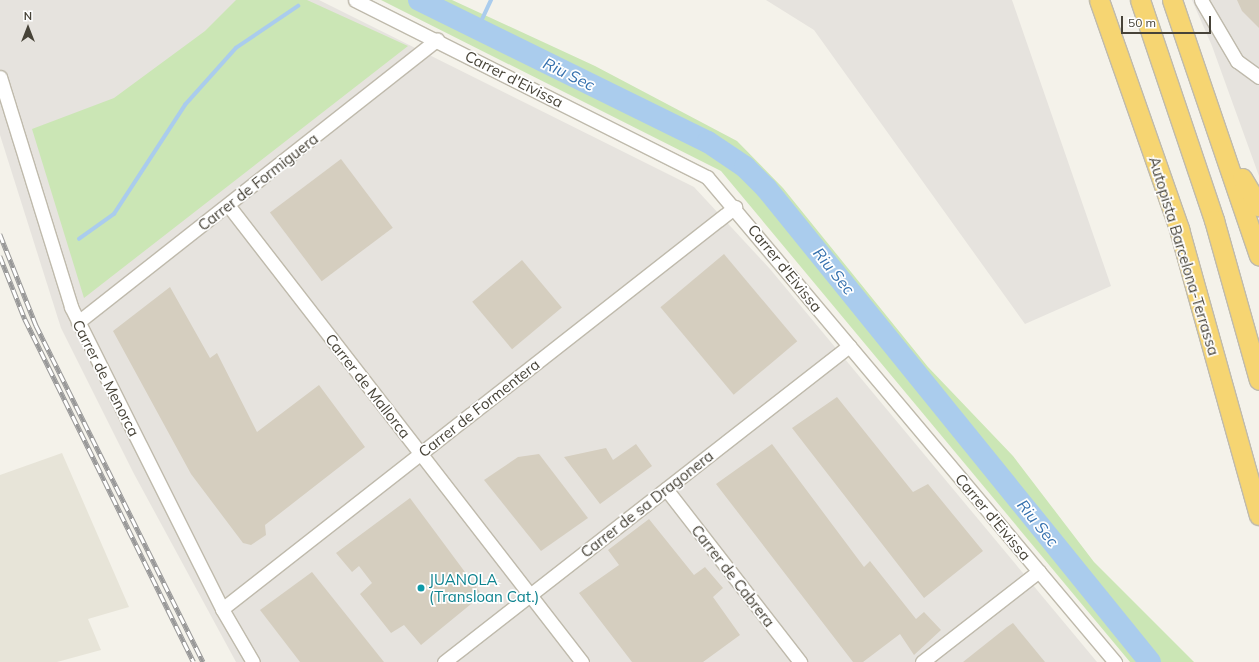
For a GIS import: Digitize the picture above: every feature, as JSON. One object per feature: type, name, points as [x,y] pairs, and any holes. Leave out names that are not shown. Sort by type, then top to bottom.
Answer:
[{"type":"highway","name":"Autopista Barcelona-Terrassa","points":[[1099,0],[1179,229],[1259,515]]},
{"type":"highway","points":[[1141,0],[1214,220],[1259,380]]},
{"type":"highway","points":[[1172,0],[1199,73],[1259,256]]},
{"type":"highway","points":[[1199,73],[1245,184],[1259,206]]},
{"type":"street","name":"Carrer d'Eivissa","points":[[355,0],[696,170],[735,207],[849,346],[1115,662]]},
{"type":"street","points":[[1201,0],[1237,61],[1259,77]]},
{"type":"street","name":"Carrer de Formiguera","points":[[78,322],[437,40]]},
{"type":"street","name":"Carrer de Menorca","points":[[0,78],[78,322],[222,609],[253,662]]},
{"type":"street","name":"Carrer de Mallorca","points":[[228,205],[582,662]]},
{"type":"street","name":"Carrer de Formentera","points":[[222,609],[735,207]]},
{"type":"street","name":"Carrer de sa Dragonera","points":[[444,662],[849,346]]},
{"type":"street","name":"Carrer de Cabrera","points":[[666,489],[800,662]]},
{"type":"street","points":[[922,662],[1039,571]]},
{"type":"shaded area","points":[[0,0],[319,0],[694,187],[770,269],[1097,662],[236,662],[133,472],[61,328],[0,135]]},
{"type":"shaded area","points":[[766,0],[1012,0],[1111,286],[1025,324],[814,30]]},
{"type":"shaded area","points":[[1192,0],[1259,0],[1259,176],[1212,46]]},
{"type":"shaded area","points":[[62,453],[129,607],[88,619],[101,650],[57,662],[0,662],[0,475]]},
{"type":"green space","points":[[236,0],[307,0],[408,46],[84,298],[32,129],[114,98],[205,31]]},
{"type":"green space","points":[[381,0],[452,0],[595,66],[737,141],[783,188],[928,367],[1013,456],[1094,562],[1194,662],[1130,662],[721,171]]},
{"type":"building","points":[[1237,0],[1259,0],[1259,28],[1242,11]]},
{"type":"building","points":[[341,159],[393,228],[322,281],[270,213]]},
{"type":"building","points":[[724,254],[797,341],[734,395],[660,307]]},
{"type":"building","points":[[522,260],[562,307],[512,349],[472,302]]},
{"type":"building","points":[[170,287],[210,358],[217,353],[257,432],[319,385],[365,447],[265,525],[266,535],[251,545],[243,543],[191,474],[113,331]]},
{"type":"building","points":[[837,397],[913,492],[928,484],[983,551],[924,598],[792,428]]},
{"type":"building","points":[[636,444],[652,466],[600,504],[564,457],[606,448],[613,460]]},
{"type":"building","points":[[772,444],[864,567],[870,561],[916,619],[924,612],[941,630],[914,655],[900,634],[863,662],[853,662],[716,484]]},
{"type":"building","points":[[539,454],[588,518],[541,551],[484,480],[518,457]]},
{"type":"building","name":"JUANOLA (Transloan Cat.)","points":[[410,498],[482,595],[421,645],[404,625],[391,633],[360,594],[372,583],[359,566],[352,572],[336,553]]},
{"type":"building","points":[[649,519],[694,575],[705,567],[723,588],[713,597],[740,635],[703,662],[632,662],[579,593],[619,565],[608,550]]},
{"type":"building","points":[[312,572],[384,662],[300,662],[260,610]]},
{"type":"building","points":[[1013,623],[1045,662],[963,662],[1007,627]]},
{"type":"waterway","name":"Riu Sec","points":[[419,0],[708,142],[745,167],[766,188],[1150,662]]},
{"type":"waterway","points":[[478,28],[491,0]]},
{"type":"waterway","points":[[79,239],[114,214],[185,105],[236,48],[298,6]]},
{"type":"railway","points":[[0,234],[36,325],[203,662]]},
{"type":"railway","points":[[0,256],[25,319],[194,662]]},
{"type":"place","name":"JUANOLA (Transloan Cat.)","points":[[421,588]]}]
